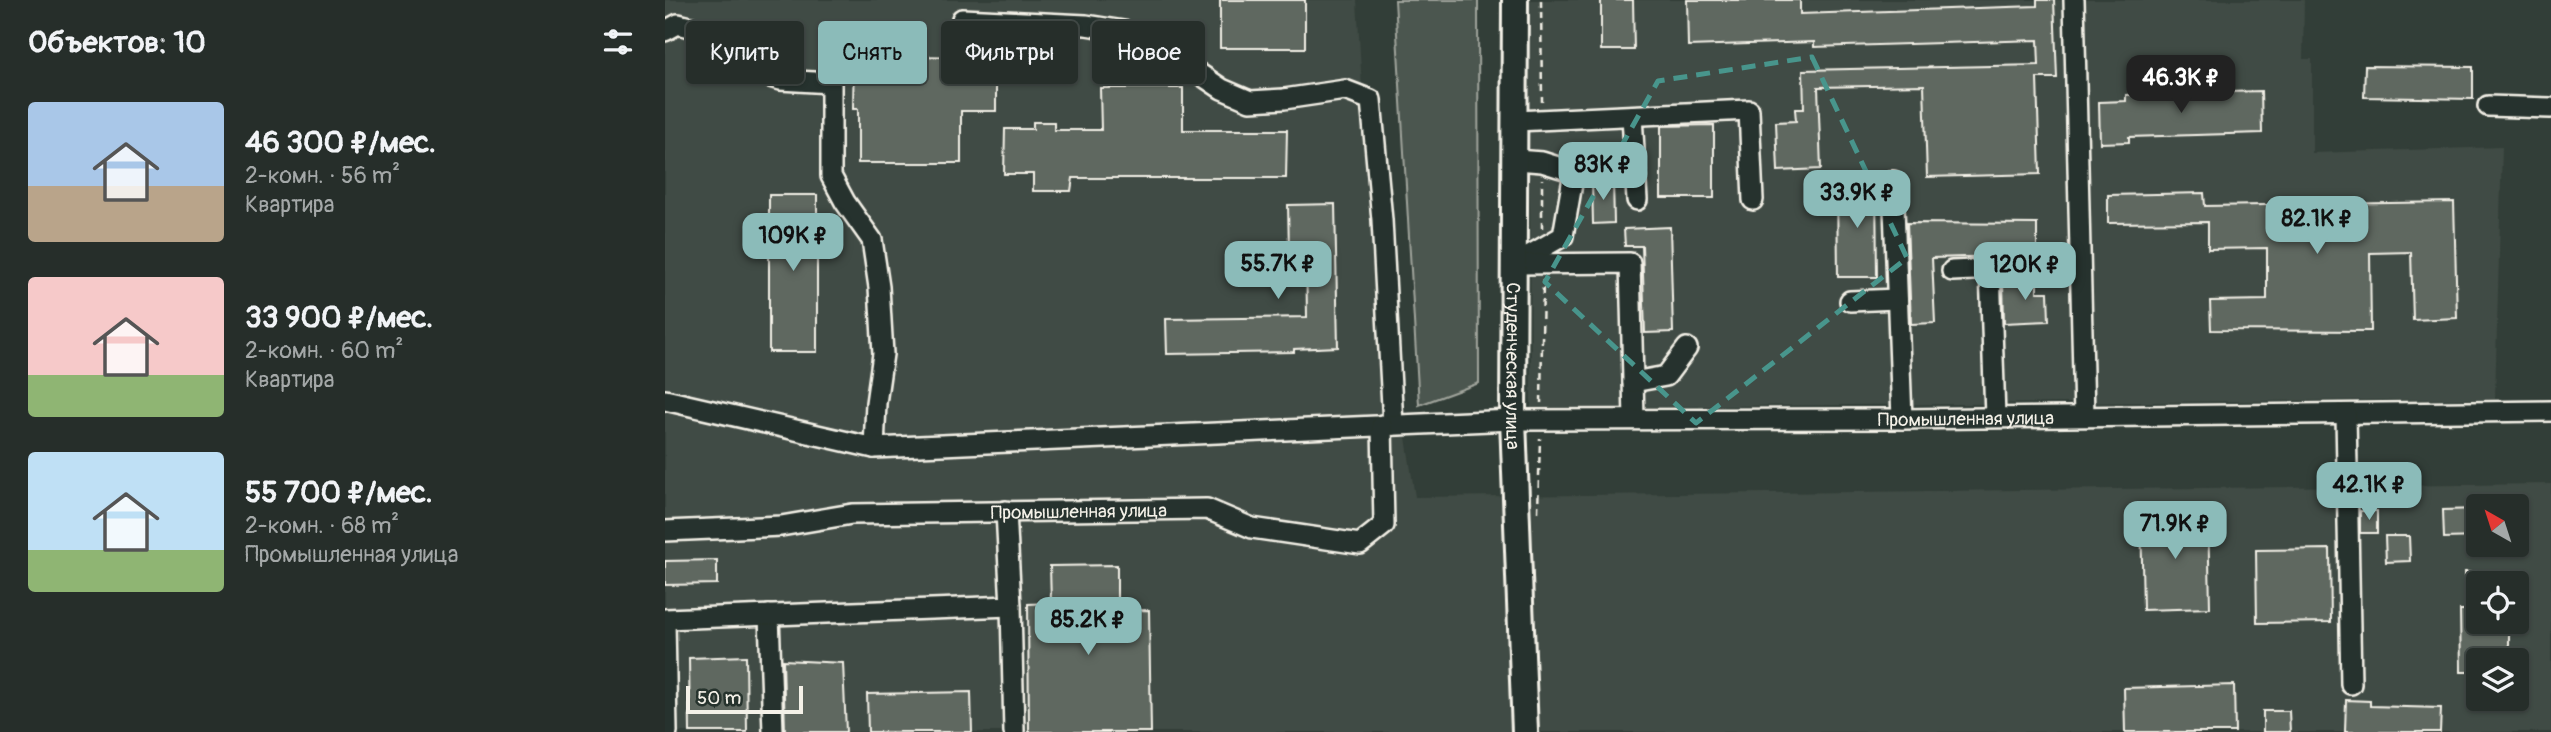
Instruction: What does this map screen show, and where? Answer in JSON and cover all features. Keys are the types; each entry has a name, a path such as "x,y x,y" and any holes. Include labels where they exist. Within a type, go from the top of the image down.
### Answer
{"main road":[{"name":"Студенческая улица","path":"1515,0 1513,420 1525,732"}],"street":[{"path":"2074,0 2084,416"},
{"path":"962,19 1086,25 1130,32 1163,50 1221,89 1250,101 1345,90 1371,100 1382,220 1387,425"},
{"path":"665,31 678,24 698,29 757,73 780,80 831,82 831,176 845,202 872,240 879,287 883,354 876,403 874,448"},
{"path":"2488,106 2551,108"},
{"path":"1516,121 1749,110 1753,200"},
{"path":"1632,116 1637,200"},
{"path":"1516,160 1542,162 1574,172 1563,236 1543,256"},
{"path":"1893,181 1902,419"},
{"path":"1515,264 1543,256 1630,263 1634,419"},
{"path":"1952,271 2037,267"},
{"path":"1990,268 1995,417"},
{"path":"1850,301 1897,299"},
{"path":"1633,382 1666,376 1687,348"},
{"name":"Промышленная улица","path":"665,400 874,448 1513,420 1902,419 2551,411"},
{"path":"2346,414 2351,684"},
{"name":"Промышленная улица","path":"665,531 781,526 852,514 1207,509 1252,528 1360,544 1384,525 1387,425"},
{"path":"1006,511 1014,732"},
{"path":"667,732 665,620 1011,606"},
{"path":"769,615 773,732"}],"path":[{"path":"1541,0 1542,120"},
{"path":"1538,512 1542,162"}],"highlighted area":[{"path":"1812,57 1907,258 1696,423 1545,282 1658,81"}],"shaded area":[{"path":"665,0 1357,0 1367,177 1415,497 2551,484 2551,732 665,732"},
{"path":"1395,0 1478,0 1479,383 1419,405"},
{"path":"1529,0 2304,0 2303,59 2312,59 2312,153 2502,147 2495,399 1531,408"}],"building":[{"path":"1220,0 1305,0 1305,48 1220,48"},
{"path":"1601,0 1633,0 1634,50 1601,50"},
{"path":"1687,0 1800,0 1800,14 2037,6 2037,0 2054,0 2057,78 2037,78 2040,174 1927,177 1924,85 1818,87 1821,169 1778,171 1776,122 1796,121 1795,109 1804,109 1803,70 2039,65 2038,40 1814,47 1814,42 1688,46"},
{"path":"927,56 941,57 941,84 996,84 996,111 961,111 961,163 858,163 858,109 853,109 853,84 927,84"},
{"path":"2365,66 2473,67 2473,99 2364,97"},
{"path":"1100,88 1183,88 1183,130 1287,130 1286,178 1073,178 1071,191 1033,191 1033,174 1004,174 1005,129 1033,129 1033,122 1054,122 1054,130 1101,130"},
{"path":"2261,91 2262,133 2129,137 2129,142 2100,143 2099,102 2126,101 2126,95"},
{"path":"1714,125 1714,198 1661,198 1661,126"},
{"path":"1613,179 1614,223 1593,224 1592,180"},
{"path":"1876,183 1877,277 1838,277 1837,184"},
{"path":"2204,193 2205,206 2454,202 2457,318 2413,320 2411,252 2370,253 2371,331 2211,330 2210,301 2267,300 2267,248 2208,249 2208,222 2108,223 2108,195"},
{"path":"769,195 817,195 817,352 769,352"},
{"path":"1335,204 1338,347 1294,349 1294,352 1167,354 1166,319 1307,317 1306,249 1289,250 1288,205"},
{"path":"1907,223 2037,224 2037,255 1932,258 1935,323 1911,324"},
{"path":"1670,227 1673,332 1645,333 1642,246 1625,246 1624,229"},
{"path":"2037,279 2037,292 2048,292 2049,321 2004,323 2003,281"},
{"path":"2466,509 2466,537 2444,538 2443,510"},
{"path":"2360,511 2377,511 2377,533 2360,533"},
{"path":"2208,512 2210,608 2143,610 2141,513"},
{"path":"2385,536 2409,536 2410,561 2386,562"},
{"path":"2330,549 2331,622 2257,623 2256,550"},
{"path":"717,560 717,584 665,585 665,561"},
{"path":"1117,565 1117,611 1149,610 1151,732 1029,732 1028,604 1051,603 1050,566"},
{"path":"2460,610 2466,610 2466,634 2509,634 2509,648 2466,648 2466,672 2461,672"},
{"path":"746,656 747,732 690,732 689,658"},
{"path":"783,660 843,663 846,732 785,732"},
{"path":"2234,685 2235,732 2125,732 2124,688"},
{"path":"971,692 972,732 868,732 867,694"},
{"path":"2346,700 2370,701 2370,706 2441,708 2440,732 2345,732"},
{"path":"2263,711 2289,711 2290,732 2263,732"}]}
